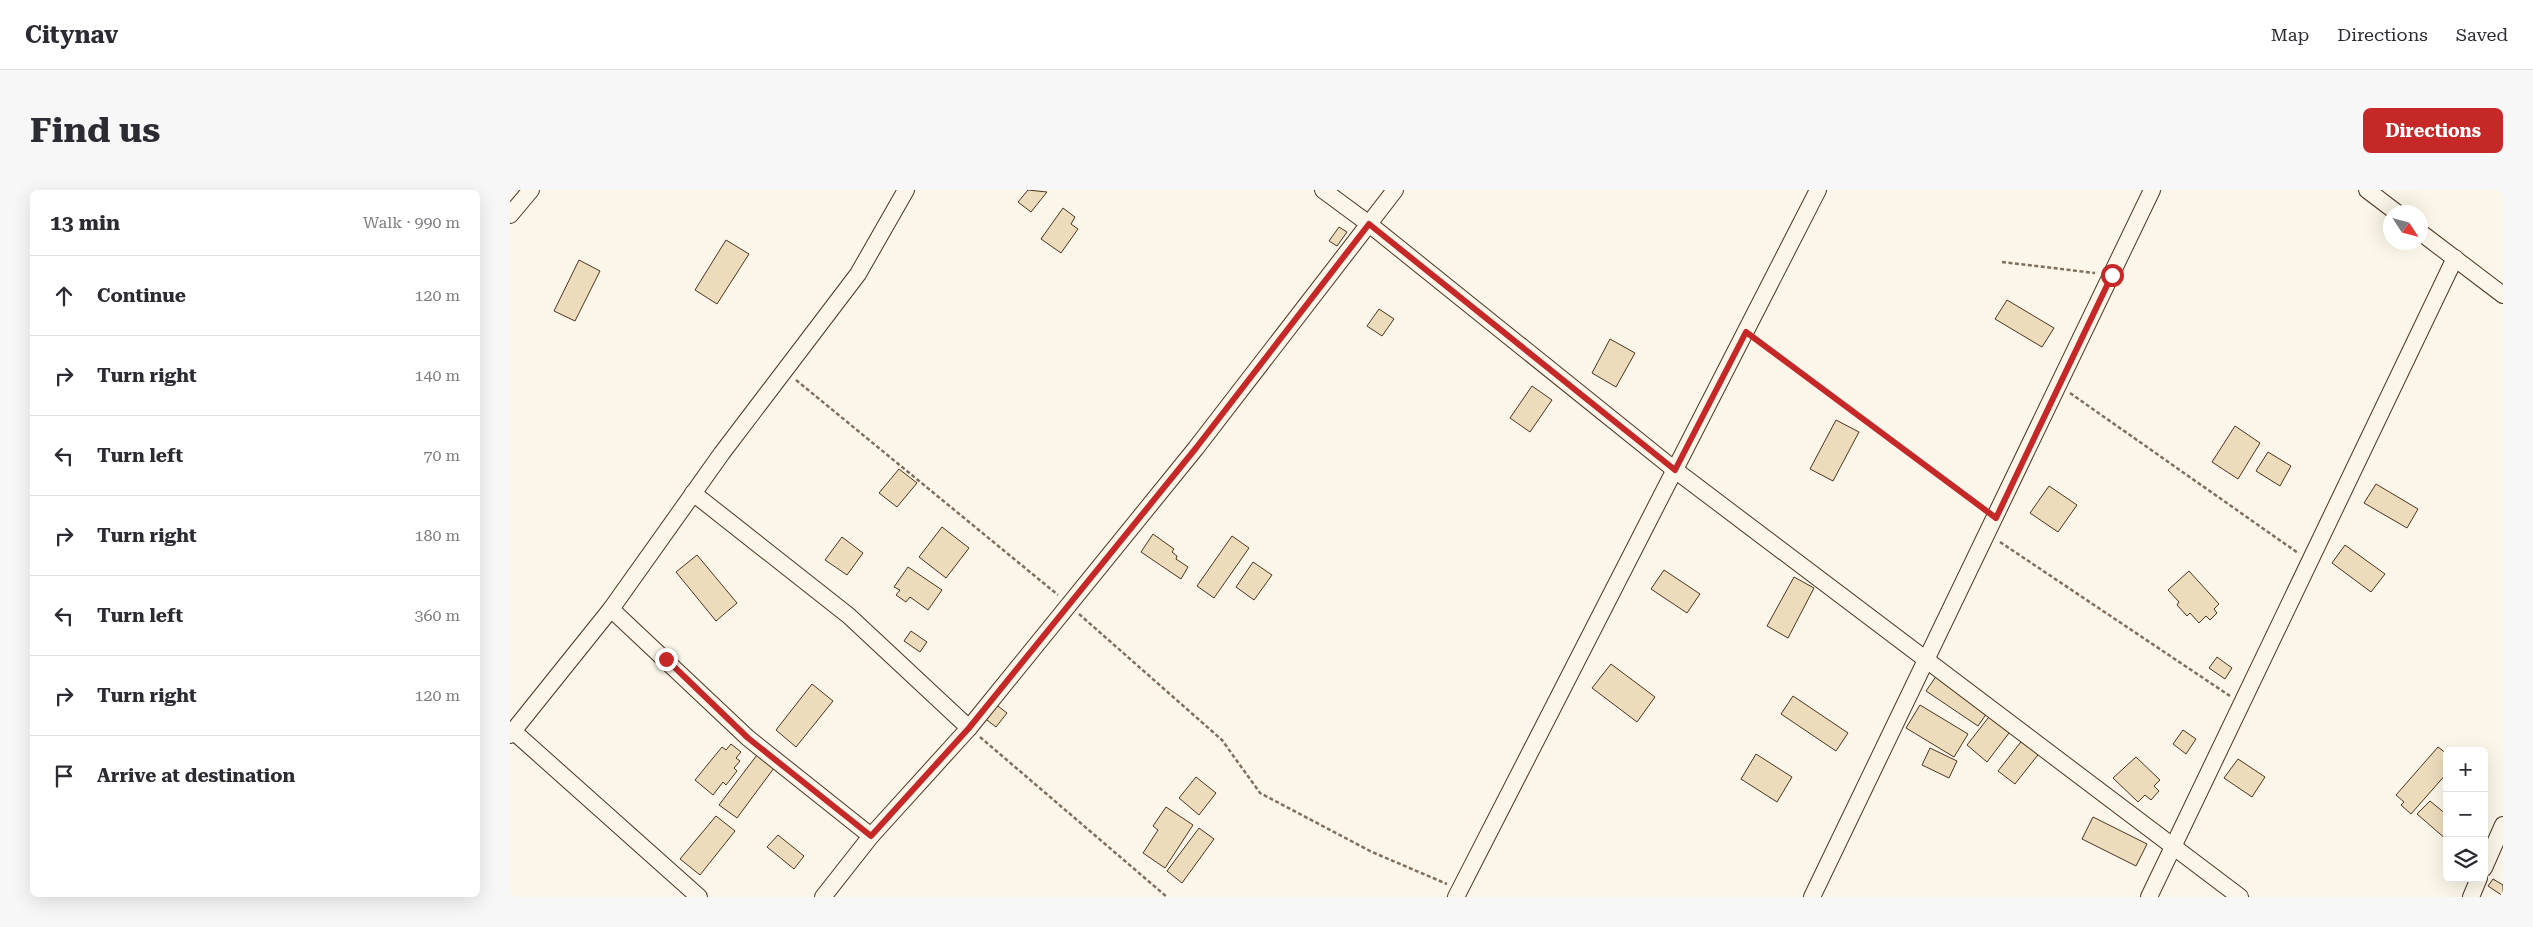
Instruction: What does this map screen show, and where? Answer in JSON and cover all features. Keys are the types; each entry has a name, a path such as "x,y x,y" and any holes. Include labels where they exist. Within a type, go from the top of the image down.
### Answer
{"street":[{"path":"510,215 531,190"},
{"path":"699,897 511,733 611,609 693,493 858,274 906,190"},
{"path":"1323,190 1369,224 1675,470 1927,662 2174,845 2240,897"},
{"path":"823,897 871,836 969,728 1196,448 1395,190"},
{"path":"1458,893 1818,190"},
{"path":"1812,897 1927,662 2152,190"},
{"path":"2367,190 2387,205"},
{"path":"2428,238 2503,295"},
{"path":"2149,897 2455,258"},
{"path":"693,493 849,616 969,728"},
{"path":"611,609 748,738 871,836"},
{"path":"2488,859 2503,825"},
{"path":"2471,897 2478,882"}],"path":[{"path":"2002,262 2112,275"},
{"path":"1746,332 1996,518"},
{"path":"784,371 1069,604 1222,740 1260,793 1372,852 1458,893"},
{"path":"2059,385 2310,562"},
{"path":"1988,534 2241,704"},
{"path":"969,728 1167,897"}],"building":[{"path":"1028,190 1047,192 1031,212 1018,202"},
{"path":"1063,208 1075,217 1071,224 1078,229 1061,253 1041,239"},
{"path":"1339,227 1347,232 1337,246 1329,241"},
{"path":"726,240 749,254 717,304 695,290"},
{"path":"579,260 600,271 575,321 554,311"},
{"path":"2007,300 2054,328 2042,347 1995,319"},
{"path":"1379,309 1394,319 1382,336 1367,326"},
{"path":"1610,339 1635,353 1616,387 1592,373"},
{"path":"1532,386 1552,400 1530,432 1510,418"},
{"path":"1836,420 1859,432 1833,481 1810,469"},
{"path":"2235,426 2260,443 2238,479 2212,462"},
{"path":"2268,452 2291,466 2280,486 2256,471"},
{"path":"899,469 917,483 897,507 879,493"},
{"path":"2376,484 2418,509 2407,528 2364,503"},
{"path":"2049,486 2077,505 2058,532 2030,513"},
{"path":"942,527 969,548 946,578 919,557"},
{"path":"1153,534 1174,549 1172,552 1177,556 1176,559 1188,567 1181,579 1141,552"},
{"path":"1232,536 1249,548 1214,598 1197,586"},
{"path":"842,537 863,553 847,575 825,560"},
{"path":"2345,545 2385,574 2371,592 2332,563"},
{"path":"697,555 737,603 716,621 676,572"},
{"path":"1253,562 1272,575 1254,600 1236,587"},
{"path":"908,567 942,590 928,610 910,597 906,602 896,595 900,590 894,587"},
{"path":"1664,570 1700,594 1687,613 1651,589"},
{"path":"2189,571 2219,604 2214,609 2217,613 2210,620 2206,616 2199,623 2190,613 2187,616 2177,605 2179,602 2168,590"},
{"path":"1794,577 1814,588 1788,638 1767,626"},
{"path":"911,631 927,642 920,652 904,641"},
{"path":"2217,657 2232,668 2225,679 2209,668"},
{"path":"1611,664 1655,697 1637,722 1592,688"},
{"path":"1937,675 1989,710 1978,726 1926,691"},
{"path":"812,684 833,701 796,747 776,730"},
{"path":"1793,696 1848,733 1836,751 1781,714"},
{"path":"994,703 1007,713 996,727 983,717"},
{"path":"1920,705 1968,734 1954,757 1906,728"},
{"path":"1992,713 2012,729 1987,762 1967,745"},
{"path":"2183,730 2196,739 2186,754 2173,744"},
{"path":"2024,738 2041,751 2015,784 1998,771"},
{"path":"731,744 741,752 736,758 740,761 734,768 737,771 726,785 723,782 713,795 695,780 722,747 726,750"},
{"path":"2438,747 2443,751 2443,778 2411,814 2401,805 2404,802 2396,795"},
{"path":"1930,748 1957,761 1949,778 1922,765"},
{"path":"1756,754 1792,777 1777,802 1741,779"},
{"path":"757,755 774,768 737,818 719,805"},
{"path":"2136,757 2160,780 2154,786 2159,791 2151,800 2145,795 2138,802 2113,778"},
{"path":"2238,759 2265,777 2252,797 2224,778"},
{"path":"1196,777 1216,793 1199,815 1179,798"},
{"path":"2430,801 2443,812 2443,837 2417,814"},
{"path":"1166,807 1193,825 1165,868 1143,853 1158,830 1153,826"},
{"path":"716,816 735,831 700,875 680,859"},
{"path":"2093,817 2147,844 2136,866 2082,839"},
{"path":"1199,828 1214,839 1182,883 1167,871"},
{"path":"778,835 804,856 794,869 767,847"},
{"path":"2493,879 2503,885 2503,896 2488,886"}],"route":[{"path":"666,659 748,738 871,836 969,728 1196,448 1369,224 1675,470 1746,332 1996,518 2112,275"}]}
